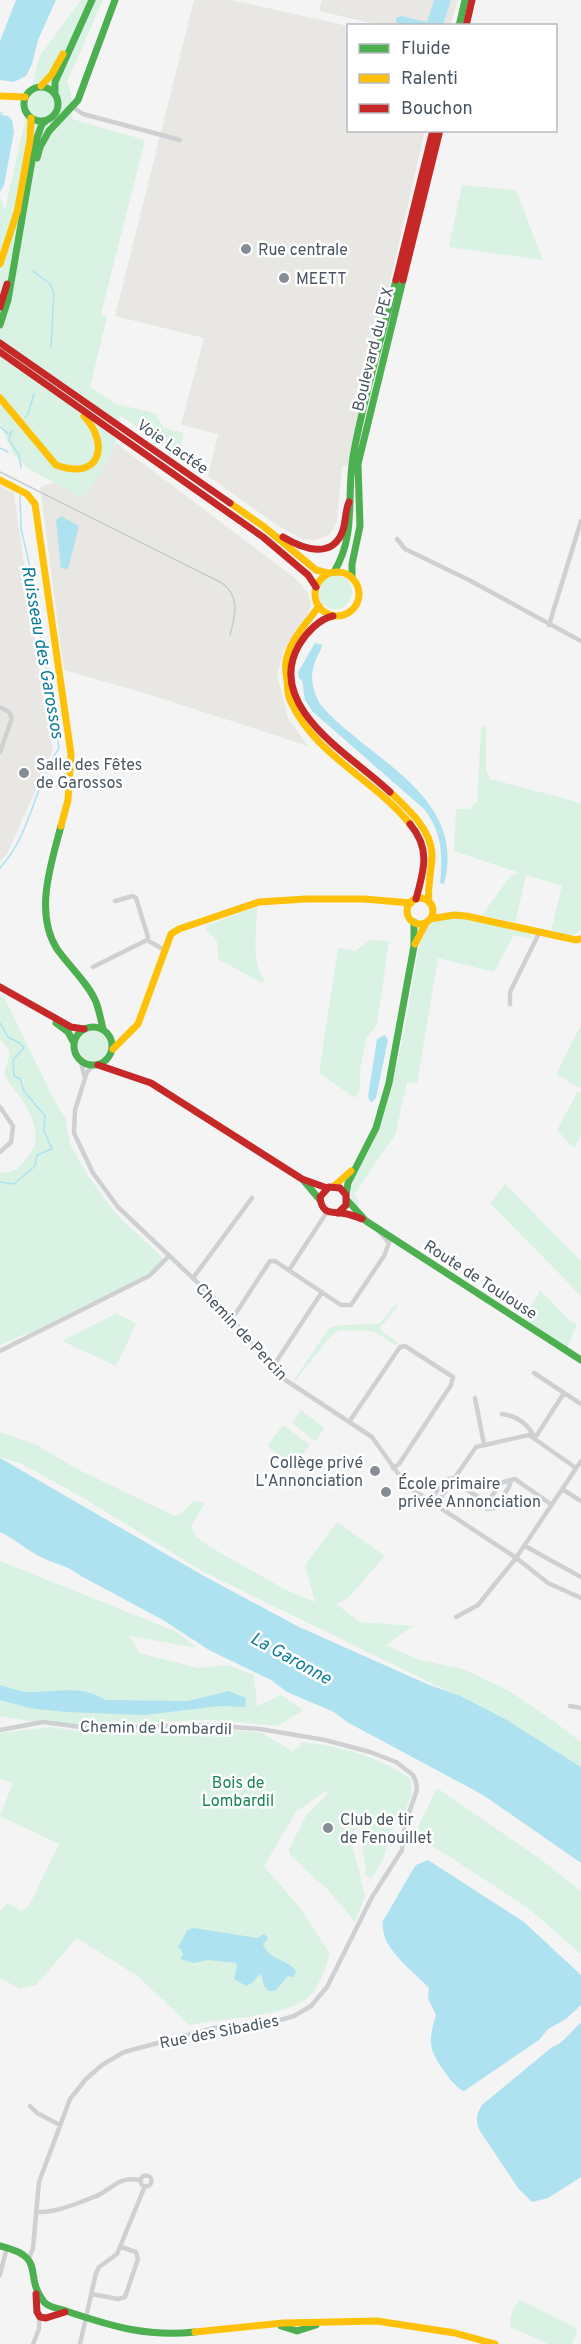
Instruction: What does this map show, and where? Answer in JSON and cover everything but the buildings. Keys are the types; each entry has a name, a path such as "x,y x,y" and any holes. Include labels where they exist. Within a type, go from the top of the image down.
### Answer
{"main road":[{"path":"0,325 8,300 35,143 42,124 52,117 58,108 55,82 92,0"},
{"path":"459,24 465,0"},
{"path":"466,24 472,0"},
{"path":"28,186 46,134 74,108 116,2"},
{"path":"40,86 55,68 82,21"},
{"path":"47,120 27,115 24,105 25,97 34,87 40,86 48,87 55,92"},
{"path":"0,96 25,97"},
{"path":"11,98 24,105"},
{"path":"0,307 9,271 32,118"},
{"name":"Boulevard du PEX","path":"331,572 342,558 349,535 349,482 354,449 433,132"},
{"name":"Boulevard du PEX","path":"352,577 351,565 360,522 357,489 358,464 440,132"},
{"path":"0,264 18,209"},
{"name":"Voie Lactée","path":"0,343 263,526 316,570 331,572"},
{"name":"Voie Lactée","path":"0,352 279,549 308,575 316,587"},
{"path":"0,398 56,465 80,470 91,463 97,455 100,443 98,432 70,405 70,401"},
{"path":"0,480 27,494 33,500 36,510 71,754 68,800 48,876 47,922 56,948 95,1000 106,1032 112,1042 111,1053 115,1068 124,1075"},
{"path":"236,507 299,547 319,550 334,543 342,534 349,502"},
{"path":"333,616 319,606 315,593 319,581 331,572 340,571 352,577 359,589 358,603 349,613 321,620 297,648 291,682 296,700 308,719 321,733 407,807 422,825 431,849 432,861 428,893 431,905 428,921 414,946"},
{"path":"319,606 293,642 288,654 285,685 289,704 316,739 401,810 417,828 426,860 421,890 411,904 408,916 414,922 414,946 386,1099 376,1128 348,1182 345,1208 338,1213 327,1212 321,1206 320,1200 323,1192 355,1167"},
{"path":"95,1066 111,1053 139,1019 171,934 179,929 259,902 306,899 364,899 411,904 424,899 431,905 454,915"},
{"path":"414,922 454,915 466,916 539,933 576,940 581,938"},
{"path":"0,987 71,1027 122,1036 131,1031"},
{"path":"90,992 95,1013 86,1028 77,1035 74,1043 74,1050 81,1062 151,1083 164,1090 302,1179 320,1200"},
{"path":"42,1012 68,1032 74,1043"},
{"path":"302,1179 342,1189 347,1197"},
{"name":"Route de Toulouse","path":"347,1197 353,1208 366,1221"},
{"name":"Route de Toulouse","path":"338,1213 350,1214 376,1227 581,1360"},
{"path":"4,2249 26,2256"},
{"path":"26,2256 40,2295 49,2305 50,2317"},
{"path":"26,2256 38,2313 44,2319 65,2312"},
{"path":"38,2313 41,2305 49,2305 110,2326 166,2335 273,2324 393,2322 465,2335 494,2344"}],"street":[{"path":"74,108 83,114 180,140"},
{"path":"549,625 581,521"},
{"path":"397,539 405,549 469,580 581,641"},
{"path":"0,707 9,712 12,718 0,752"},
{"path":"115,901 133,896 136,898 147,940"},
{"path":"510,1004 510,992 539,933"},
{"path":"147,940 164,950"},
{"path":"93,967 147,940"},
{"name":"Chemin de Percin","path":"81,1062 84,1069 84,1080 72,1127 82,1153 107,1195 217,1301 272,1368 284,1379 377,1442 406,1486 516,1558 548,1583 581,1598"},
{"name":"Chemin de Percin","path":"84,1080 95,1066"},
{"path":"0,1107 13,1126 13,1135 11,1142 0,1152"},
{"name":"Chemin de Percin","path":"193,1278 252,1198"},
{"path":"289,1270 327,1212"},
{"path":"230,1318 236,1313 270,1261 275,1261 341,1305 351,1305 388,1247 388,1240 379,1234 376,1227"},
{"path":"0,1351 149,1276 169,1256"},
{"path":"272,1368 322,1292"},
{"path":"349,1422 397,1350 405,1346 453,1377 451,1385 399,1464 393,1468"},
{"path":"534,1373 581,1404"},
{"path":"535,1438 564,1393"},
{"path":"475,1398 484,1444"},
{"path":"502,1414 513,1415 530,1428 538,1443 576,1468"},
{"path":"435,1506 473,1450 484,1444 529,1435 535,1438"},
{"path":"456,1617 478,1605 516,1558 581,1461"},
{"path":"429,1502 445,1480 454,1478"},
{"path":"454,1478 455,1482 487,1503"},
{"path":"511,1480 509,1488 495,1508 487,1509 487,1503 501,1483 511,1480 515,1479 552,1505"},
{"path":"562,1489 581,1501"},
{"path":"525,1546 581,1577"},
{"path":"570,1706 581,1708"},
{"name":"Chemin de Lombardil","path":"0,1730 43,1722 88,1728 207,1725 256,1729 346,1745 382,1756 413,1775 417,1790 405,1824 404,1844"},
{"name":"Rue des Sibadies","path":"26,2256 33,2243 39,2182 70,2099 81,2084 102,2065 124,2052 214,2028 279,2020 294,2016 311,2006 322,1994 339,1966 372,1897 404,1844"},
{"path":"30,2106 37,2113 60,2125"},
{"path":"36,2211 52,2213 96,2197 121,2180 131,2178 140,2180 146,2176 150,2178 150,2185 145,2186 121,2247 113,2259 99,2267 80,2344"},
{"path":"140,2180 145,2186"},
{"path":"92,2294 118,2299 125,2297 138,2259 136,2253 121,2247"},
{"path":"0,2275 4,2249"},
{"path":"38,2313 39,2329"},
{"path":"33,2344 39,2329 50,2317"}],"shaded area":[{"path":"194,0 231,0 347,26 347,132 425,132 347,466 342,466 337,522 329,535 315,540 301,539 274,523 208,476 218,434 181,425 204,338 115,316"},
{"path":"322,0 458,0 450,24 376,24 319,11"},
{"path":"116,443 295,578 308,593 311,605 306,618 284,650 277,675 288,718 308,746 151,695 64,670 40,487 106,466"},
{"path":"0,486 14,493 53,751 7,854 0,861"}],"green space":[{"path":"81,0 103,0 67,82 71,93 72,119 145,140 101,314 107,317 90,387 116,404 155,413 164,428 184,433 178,455 121,416 109,459 82,498 27,468 13,453 0,424 0,197 5,210 39,57"},
{"path":"462,185 516,190 543,260 449,247"},
{"path":"335,575 347,580 352,592 347,604 335,609 323,604 318,592 323,580"},
{"path":"484,726 486,728 486,770 490,779 581,803 581,930 572,936 551,931 562,886 526,875 515,923 482,915 511,875 520,873 454,851 456,809 469,809 477,802 481,728"},
{"path":"257,907 256,956 257,965 265,981 262,983 218,959 217,942 206,930 208,925"},
{"path":"466,919 529,932 533,939 514,935 494,972 438,958 417,1083 407,1082 395,1135 354,1194 359,1202 357,1209 352,1201 352,1184 373,1143 382,1119 396,1069 420,942 428,927 437,920"},
{"path":"370,940 389,941 377,1024 366,1039 360,1070 360,1090 355,1098 319,1073 338,948 355,951"},
{"path":"0,995 4,997 54,1100 65,1117 70,1144 88,1176 116,1214 162,1257 161,1262 145,1276 26,1335 0,1345 0,1173 15,1170 21,1165 34,1148 36,1137 25,1104 4,1075 10,1052 0,1039"},
{"path":"581,1025 581,1086 580,1088 556,1074"},
{"path":"93,1031 104,1035 108,1046 104,1057 93,1061 82,1057 78,1046 82,1035"},
{"path":"578,1091 581,1093 581,1136 574,1148 557,1130"},
{"path":"505,1184 581,1261 581,1296 490,1203"},
{"path":"540,1290 570,1321 577,1324 567,1348 524,1320"},
{"path":"395,1304 398,1306 379,1329 397,1342 396,1345 373,1331 339,1330 329,1338 294,1380 329,1328 341,1325 379,1324"},
{"path":"117,1313 136,1324 116,1366 62,1341"},
{"path":"301,1410 325,1428 315,1441 292,1423"},
{"path":"283,1425 310,1445 294,1466 267,1446"},
{"path":"0,1432 37,1445 75,1468 175,1516 182,1513 192,1502 201,1501 205,1504 191,1525 196,1537 286,1590 315,1602 305,1565 337,1522 385,1556 348,1598 336,1604 360,1622 413,1626 386,1645 420,1660 466,1670 509,1691 581,1742 581,1767 507,1720 204,1572 80,1496 22,1464 0,1457"},
{"path":"0,1561 177,1632 197,1648 130,1636 139,1653 198,1668 228,1665 254,1675 257,1706 281,1695 303,1710 278,1726 208,1720 82,1725 29,1721 0,1716"},
{"name":"Bois de Lombardil","path":"51,1727 87,1733 220,1729 262,1733 292,1751 302,1742 331,1746 359,1754 386,1764 411,1779 412,1795 401,1820 396,1820 382,1862 371,1879 364,1874 366,1869 360,1832 366,1819 350,1836 365,1896 355,1922 330,1892 291,1856 289,1849 307,1814 328,1794 325,1791 296,1812 264,1866 301,1909 330,1954 321,1978 311,1995 296,2005 267,2014 189,2025 139,1977 77,1938 36,1985 19,1989 0,1977 0,1911 8,1903 21,1911 29,1906 59,1844 0,1816 13,1783 0,1779 0,1733"},
{"path":"437,1788 543,1861 581,1891 581,1954 528,1908 419,1837 418,1827"},
{"path":"520,2300 576,2328 577,2332 572,2344 548,2344 511,2327 512,2312"}],"water":[{"path":"16,0 56,0 38,40 32,64 26,76 14,82 0,80 0,41"},
{"path":"434,0 451,0 443,24 402,24 396,22 396,18 401,16 427,22"},
{"path":"0,115 8,116 12,120 14,132 4,185 0,192"},
{"path":"61,516 79,526 68,569 61,568 56,520"},
{"path":"315,643 322,645 312,673 314,689 320,704 340,724 408,781 427,802 441,826 447,853 444,884 440,883 441,853 438,835 424,809 313,712 305,700 302,680 299,679 298,672"},
{"path":"385,1035 388,1040 376,1098 372,1102 368,1096 377,1039"},
{"name":"La Garonne","path":"0,1458 204,1576 299,1627 427,1684 460,1696 507,1720 581,1767 581,1863 483,1795 347,1722 334,1712 287,1692 271,1680 209,1650 163,1620 70,1569 37,1555 0,1532"},
{"path":"0,1685 28,1692 68,1690 87,1692 105,1700 188,1701 229,1691 246,1698 245,1707 219,1706 145,1715 66,1712 29,1708 0,1700"},
{"path":"428,1860 524,1922 581,1975 581,2005 566,2019 548,2029 539,2040 464,2091 455,2085 445,2073 432,2049 431,2036 436,2015 428,1998 429,1988 398,1958 383,1931 383,1921 412,1871 416,1865"},
{"path":"194,1928 257,1938 264,1934 268,1938 263,1945 266,1950 292,1967 296,1971 294,1977 288,1976 275,1991 269,1991 264,1986 261,1973 246,1986 234,1979 236,1963 208,1960 194,1963 180,1959 183,1955 181,1949 178,1948 187,1930"},
{"path":"581,2023 581,2177 548,2198 532,2202 518,2188 480,2131 477,2115 482,2105 552,2047 560,2043"}],"waterway":[{"name":"Ruisseau des Garossos","path":"0,116 2,112"},
{"name":"Ruisseau des Garossos","path":"33,271 50,284 54,293 51,347"},
{"name":"Ruisseau des Garossos","path":"25,417 34,394"},
{"path":"0,427 9,434"},
{"name":"Ruisseau des Garossos","path":"12,430 9,440 19,455 21,468"},
{"path":"0,448 8,452"},
{"name":"Ruisseau des Garossos","path":"0,868 19,840 44,777 59,748 29,563 21,528 20,495"},
{"name":"Ruisseau des Garossos","path":"0,1023 8,1037 20,1043 24,1048 13,1060 14,1076 20,1079 24,1091 45,1116 44,1131 52,1149 37,1155 35,1166 14,1184 0,1182"}],"tram line":[{"path":"0,472 222,583 232,594 235,607 230,635"}],"traffic: fast":[{"path":"55,92 55,82 92,0"},
{"path":"37,158 49,131 78,100 115,0"},
{"path":"459,24 465,0"},
{"path":"41,87 53,92 58,104 53,116 41,121 29,116 24,104 29,92 41,87"},
{"path":"0,325 8,300 35,143 42,124 47,120"},
{"path":"334,572 341,557 349,527 352,467 358,429 396,280"},
{"path":"352,577 352,564 360,526 358,464 403,280"},
{"path":"61,826 47,888 47,920 50,935 57,949 93,995 103,1029"},
{"path":"346,1195 348,1183 376,1128 389,1083 414,946 414,922"},
{"path":"56,1023 68,1032 74,1043"},
{"path":"93,1027 107,1032 112,1046 107,1060 93,1065 79,1060 74,1046 79,1032 93,1027"},
{"path":"304,1181 320,1200"},
{"path":"347,1200 366,1221 581,1360"},
{"path":"0,2246 15,2251 30,2262 38,2292 49,2306 101,2322 146,2332 195,2332"},
{"path":"281,2326 297,2331 316,2325"}],"traffic: slow":[{"path":"41,86 52,74 63,54"},
{"path":"0,96 25,97"},
{"path":"17,213 30,140 31,118"},
{"path":"0,264 18,209"},
{"path":"0,398 56,465 71,469 82,468 91,464 96,458 97,439 84,416"},
{"path":"0,480 27,494 35,504 71,754 68,800 61,826"},
{"path":"230,503 263,526 316,570 328,573"},
{"path":"337,572 346,573 353,578 358,585 359,594 358,603 353,610 346,615 337,616 328,615 321,610 316,603 315,594 316,585 321,578 328,573 337,572"},
{"path":"319,606 296,636 289,650 286,668 290,700 302,721 315,737 396,808 410,824"},
{"path":"390,792 417,820 431,845 429,902"},
{"path":"420,898 429,902 433,911 429,920 420,924 411,920 407,911 411,902 420,898"},
{"path":"113,1049 138,1024 171,934 179,929 259,902 364,899 411,903"},
{"path":"430,919 454,915 466,916 580,939"},
{"path":"415,944 426,923"},
{"path":"334,1186 351,1171"},
{"path":"195,2332 283,2323 377,2321 455,2333 495,2344"}],"traffic: jam":[{"path":"466,24 472,0"},
{"path":"396,280 433,132"},
{"path":"403,280 440,132"},
{"path":"0,307 7,284"},
{"path":"0,343 230,503"},
{"path":"0,352 263,537 308,575 316,587"},
{"path":"283,537 308,548 325,549 338,539 343,530 349,502"},
{"path":"333,616 313,627 299,645 291,668 293,689 302,710 318,729 390,792"},
{"path":"410,824 421,842 424,860 416,899"},
{"path":"0,987 71,1027 84,1029"},
{"path":"98,1065 151,1083 302,1179 327,1188"},
{"path":"338,1213 346,1205 346,1195 340,1188 329,1187 320,1197 325,1210 362,1219"},
{"path":"36,2294 37,2312 40,2317 46,2318 65,2312"}],"place":[{"name":"Rue centrale","path":"246,249"},
{"name":"MEETT","path":"284,278"},
{"name":"Salle des Fêtes de Garossos","path":"24,773"},
{"name":"Collège privé L'Annonciation","path":"375,1471"},
{"name":"École primaire privée Annonciation","path":"386,1492"},
{"name":"Club de tir de Fenouillet","path":"328,1828"}]}
